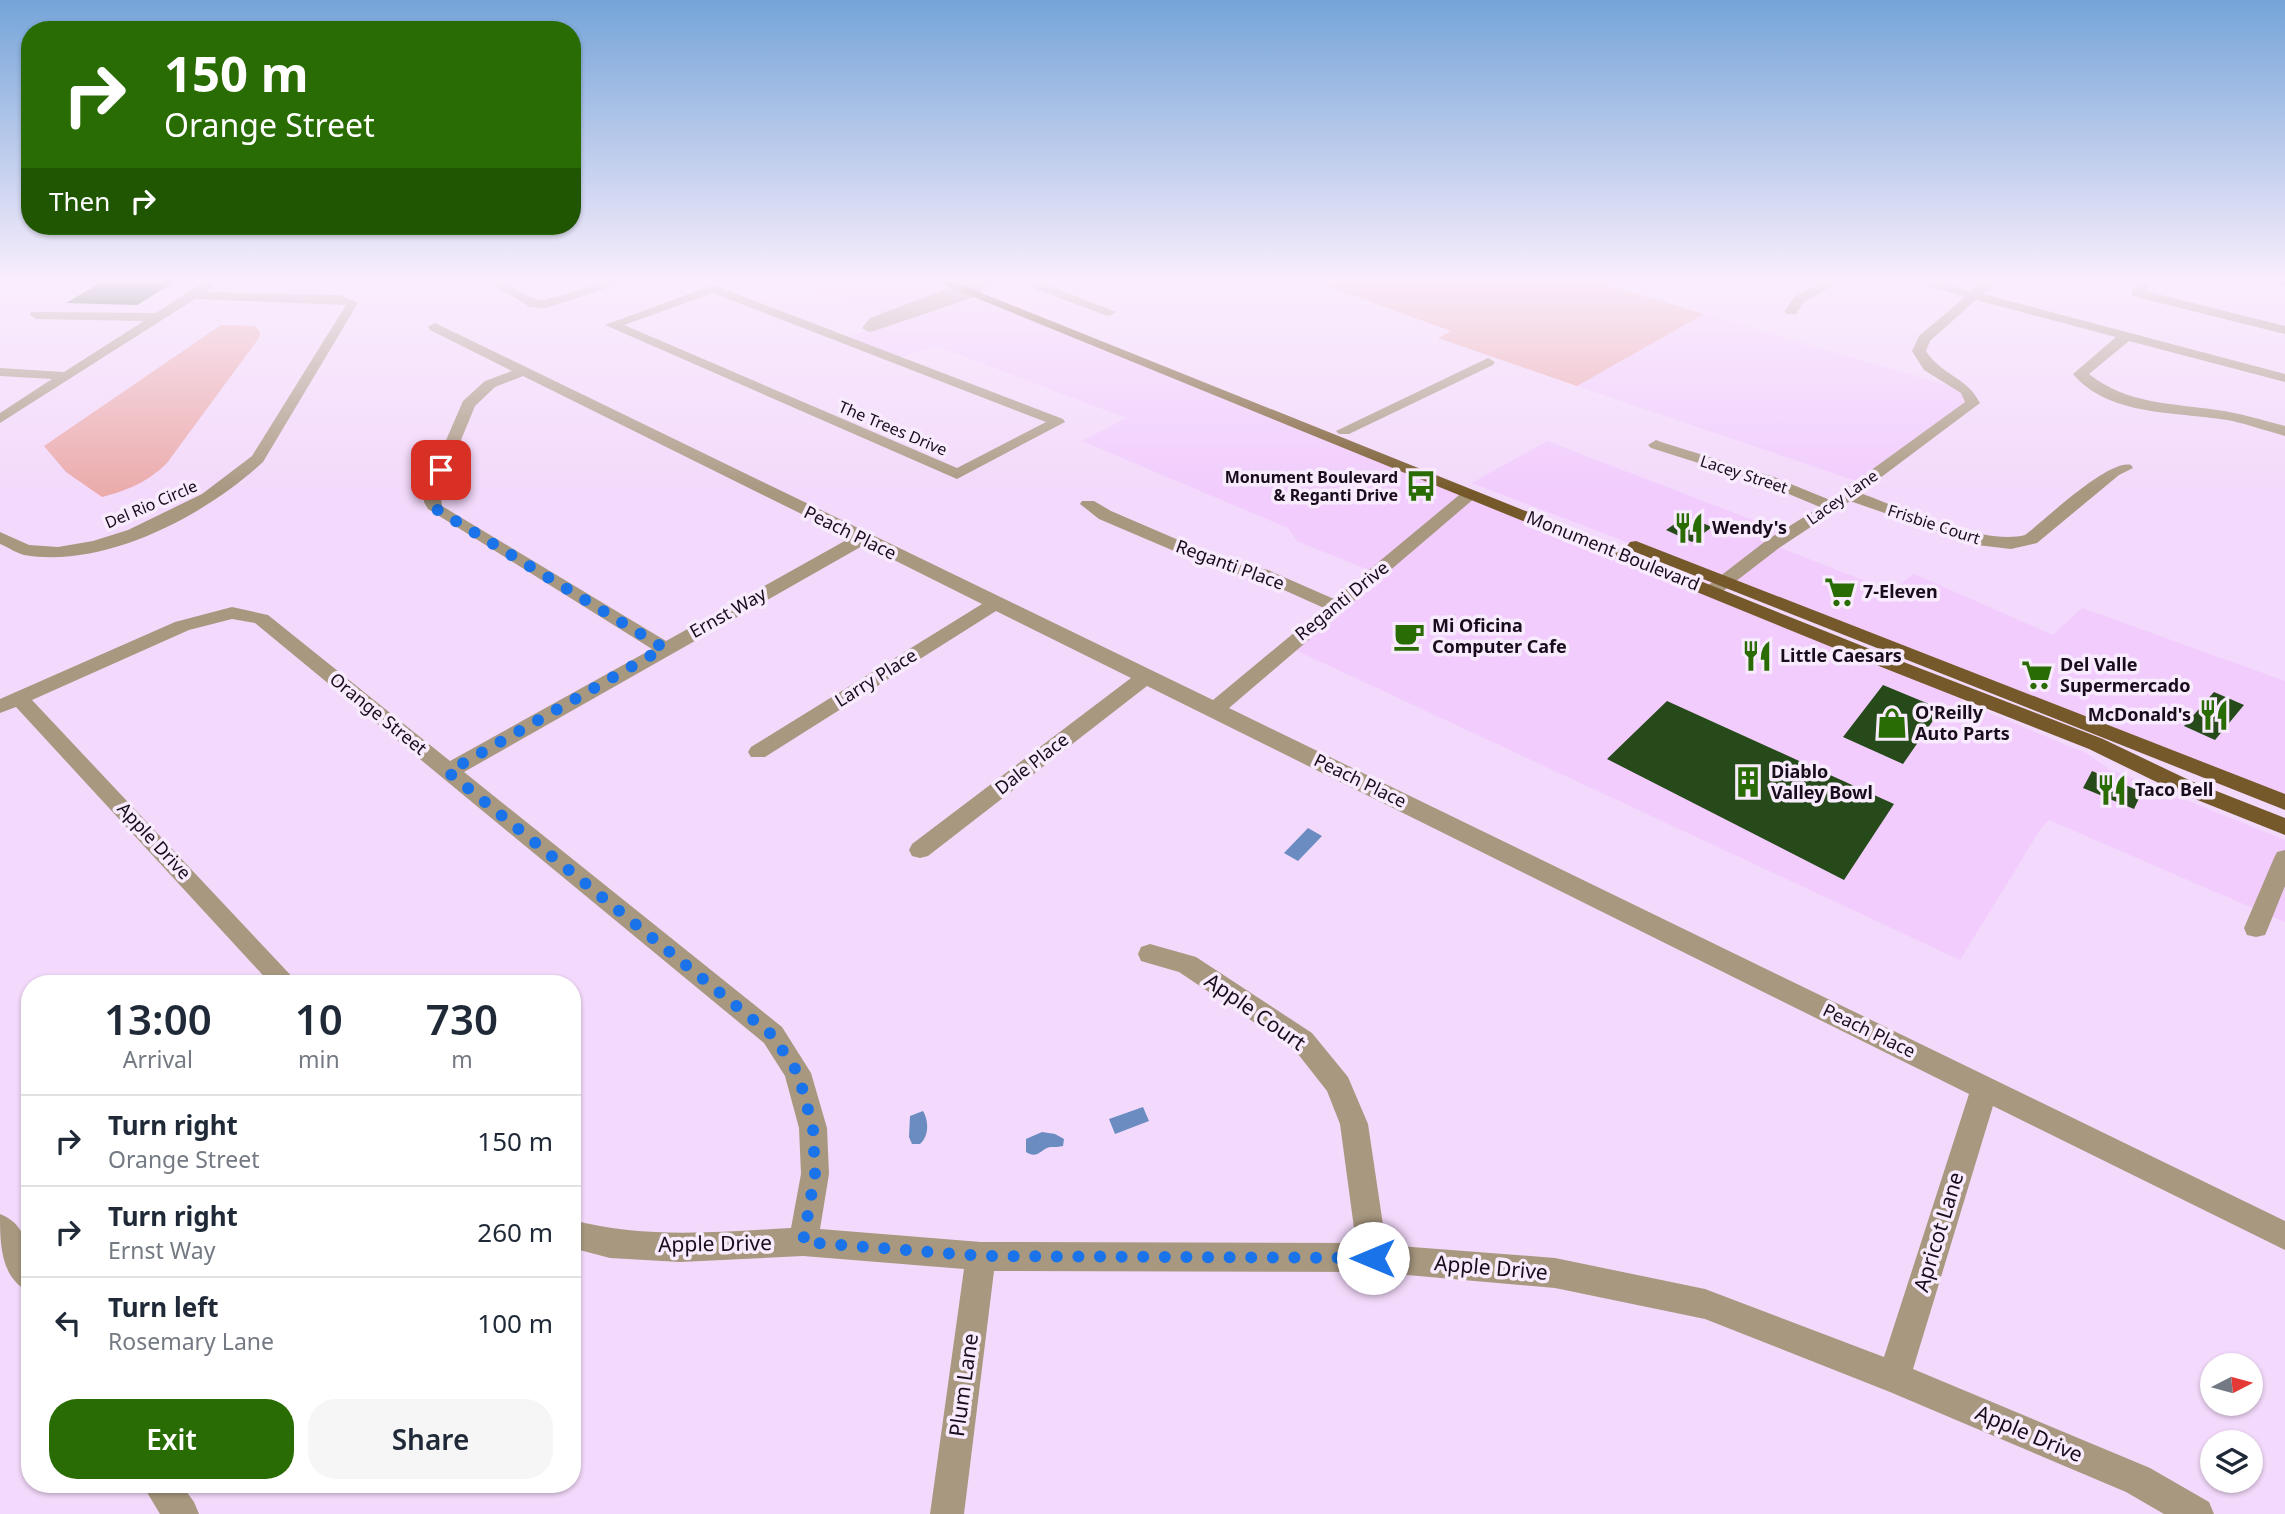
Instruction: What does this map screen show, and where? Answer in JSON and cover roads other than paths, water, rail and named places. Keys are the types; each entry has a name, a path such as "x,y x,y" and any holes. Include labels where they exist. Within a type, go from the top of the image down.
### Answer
{"main road":[{"name":"Monument Boulevard","path":"1124,351 1470,494 1719,585 2285,802"},
{"name":"Monument Boulevard","path":"1136,351 1431,464 2096,744 2183,786 2285,827"}],"street":[{"path":"0,419 104,351"},
{"name":"Del Rio Circle","path":"0,537 15,548 33,553 80,548 141,530 212,497 246,472 258,459 325,351"},
{"name":"Peach Place","path":"482,351 2285,1236"},
{"name":"The Trees Drive","path":"671,351 957,474 1058,422 876,351"},
{"name":"Lacey Lane","path":"1719,585 1973,403 1967,391 1929,367 1919,351"},
{"path":"2108,351 2080,374 2090,384 2130,402 2233,417 2285,431"},
{"path":"2181,351 2285,378"},
{"path":"1345,431 1488,362"},
{"path":"0,372 64,376"},
{"path":"524,372 490,384 468,404 432,491 432,502 436,509 664,648"},
{"name":"Lacey Street","path":"1656,445 1768,480 1832,506"},
{"name":"Frisbie Court","path":"1846,494 1983,541 2011,544 2031,539 2113,472 2125,468"},
{"name":"Reganti Drive","path":"1214,710 1470,494"},
{"name":"Reganti Place","path":"1088,504 1105,515 1227,567 1262,574 1335,606"},
{"name":"Ernst Way","path":"448,772 664,648 862,539"},
{"name":"Larry Place","path":"758,752 995,604"},
{"name":"Orange Street","path":"10,703 182,626 212,616 248,614 261,619 772,1035 798,1073 813,1128 815,1174 803,1242"},
{"name":"Dale Place","path":"920,850 1144,678"},
{"name":"Apple Drive","path":"10,703 278,975"},
{"path":"2256,928 2285,859"},
{"name":"Apple Court","path":"1150,954 1186,964 1303,1041 1338,1085 1354,1124 1373,1258"},
{"name":"Apricot Lane","path":"1894,1377 1985,1088"},
{"path":"0,1228 21,1262"},
{"name":"Apple Drive","path":"581,1236 610,1244 680,1248 803,1242 982,1256 1373,1258 1555,1273 1705,1304 1894,1377 2138,1479 2197,1514"},
{"name":"Plum Lane","path":"947,1514 982,1256"},
{"path":"166,1493 182,1514"}],"water":[{"path":"1308,828 1322,836 1298,861 1284,853"},
{"path":"1143,1107 1149,1121 1115,1134 1109,1119"},
{"path":"923,1111 927,1124 925,1137 920,1144 912,1144 909,1137 910,1116"},
{"path":"1042,1132 1064,1139 1063,1146 1048,1148 1034,1155 1026,1152 1026,1139"}],"place":[{"name":"Monument Boulevard & Reganti Drive","path":"1421,486"},
{"name":"Wendy's","path":"1689,528"},
{"name":"7-Eleven","path":"1840,592"},
{"name":"Mi Oficina Computer Cafe","path":"1409,636"},
{"name":"Little Caesars","path":"1757,656"},
{"name":"Del Valle Supermercado","path":"2037,675"},
{"name":"McDonald's","path":"2214,715"},
{"name":"O'Reilly Auto Parts","path":"1892,723"},
{"name":"Diablo Valley Bowl","path":"1748,782"},
{"name":"Taco Bell","path":"2112,790"}]}
